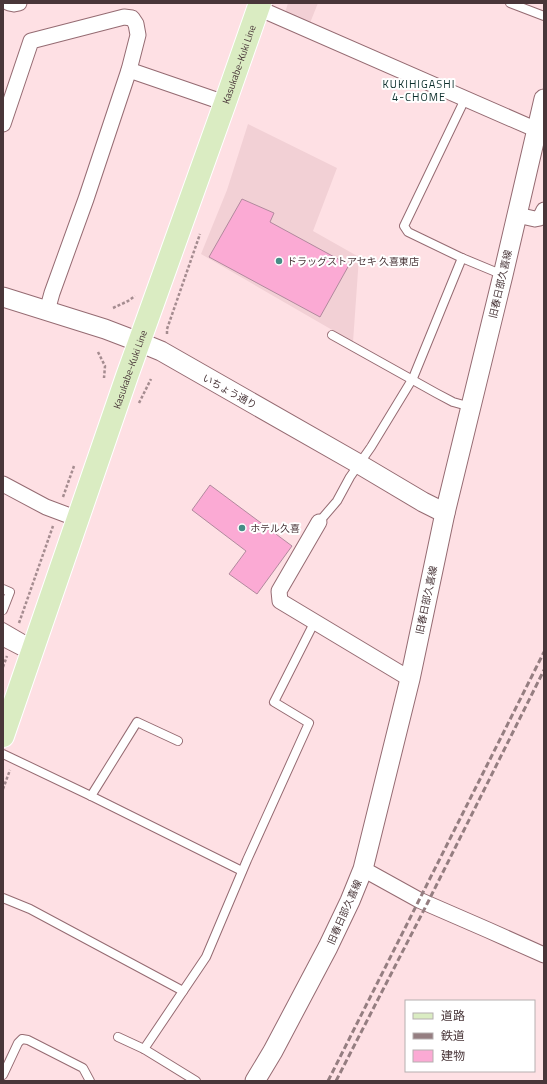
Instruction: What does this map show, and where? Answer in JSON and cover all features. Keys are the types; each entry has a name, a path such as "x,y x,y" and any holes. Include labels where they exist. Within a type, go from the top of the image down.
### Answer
{"main road":[{"name":"Kasukabe-Kuki Line","path":"3,736 139,342 259,5"}],"street":[{"path":"9,3 19,3"},
{"path":"259,5 465,99 537,130"},
{"path":"3,124 31,41 124,17 132,18 136,24 138,35 129,70 86,199 52,292 47,311"},
{"path":"129,70 225,103"},
{"name":"旧春日部久喜線","path":"255,1081 328,947 350,901 363,869 410,679 445,513 544,99"},
{"path":"517,215 535,218 543,217"},
{"name":"いちょう通り","path":"3,297 105,329 161,351 423,502 445,513"},
{"path":"3,484 46,508 78,519"},
{"path":"319,522 279,591 280,601 314,623 410,679"},
{"path":"10,638 33,649"},
{"path":"363,869 419,900 544,955"}],"lane":[{"path":"510,3 544,16"},
{"path":"465,99 404,226 408,232 462,258 503,275"},
{"path":"319,522 337,501 350,477 371,447 412,380 462,258"},
{"path":"332,335 453,402 471,407"},
{"path":"3,589 10,592 3,610"},
{"path":"144,1049 206,957 242,871 309,723 274,702 314,623"},
{"path":"3,627 10,638"},
{"path":"91,796 137,722 178,741"},
{"path":"3,754 242,871"},
{"path":"3,898 30,909 183,991"},
{"path":"118,1037 144,1049 196,1081"},
{"path":"3,1075 18,1043 22,1039 28,1040 83,1068 90,1081"}],"path":[{"path":"98,352 105,366 104,380"},
{"path":"63,497 76,460"},
{"path":"3,667 10,638 55,521"},
{"path":"3,789 10,768"}],"shaded area":[{"path":"288,3 318,3 310,23 285,13"},
{"path":"248,124 337,168 313,231 359,257 353,342 201,254 227,190"}],"building":[{"name":"ドラッグストアセキ 久喜東店","path":"242,199 274,213 270,222 349,265 320,317 209,257"},
{"name":"ホテル久喜","path":"210,485 292,546 257,594 229,574 246,551 192,510"}],"railway":[{"path":"328,1081 544,652"},
{"path":"336,1081 427,904 544,670"}],"place":[{"name":"ドラッグストアセキ 久喜東店","path":"279,261"},
{"name":"ホテル久喜","path":"242,528"}],"district":[{"name":"KUKIHIGASHI 4-CHOME","path":"419,90"}]}
